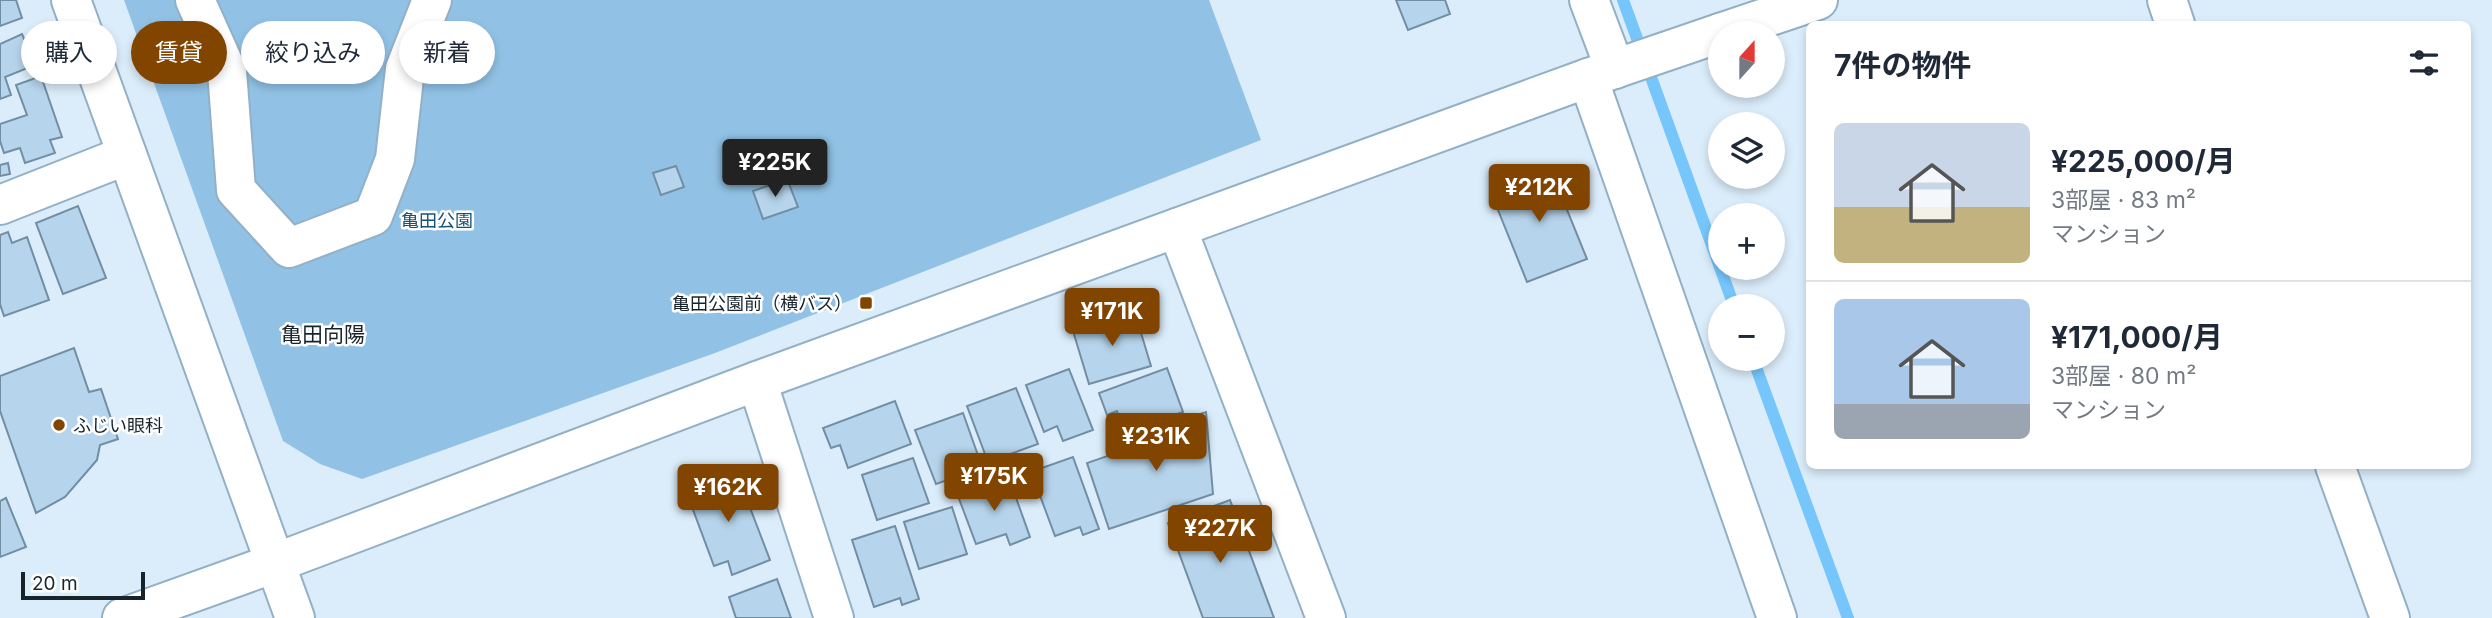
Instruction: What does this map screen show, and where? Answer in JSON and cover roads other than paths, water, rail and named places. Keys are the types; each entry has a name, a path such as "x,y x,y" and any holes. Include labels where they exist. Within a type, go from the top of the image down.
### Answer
{"street":[{"path":"71,0 295,618"},
{"path":"195,0 227,71 236,190 289,248 373,216 395,159 405,69 432,0"},
{"path":"1589,0 1602,74 1777,618"},
{"path":"1756,21 1818,0"},
{"path":"2166,0 2174,21"},
{"path":"122,618 275,564 757,381 1708,37"},
{"path":"0,205 127,155"},
{"path":"1177,228 1326,618"},
{"path":"757,381 834,618"},
{"path":"2336,469 2390,618"}],"waterway":[{"path":"1623,0 1730,294"},
{"path":"1757,371 1848,618"}],"place":[{"name":"亀田公園前（横バス）","path":"866,303"},
{"name":"ふじい眼科","path":"59,425"}],"district":[{"name":"亀田向陽","path":"323,334"}],"park label":[{"name":"亀田公園","path":"437,220"}]}
